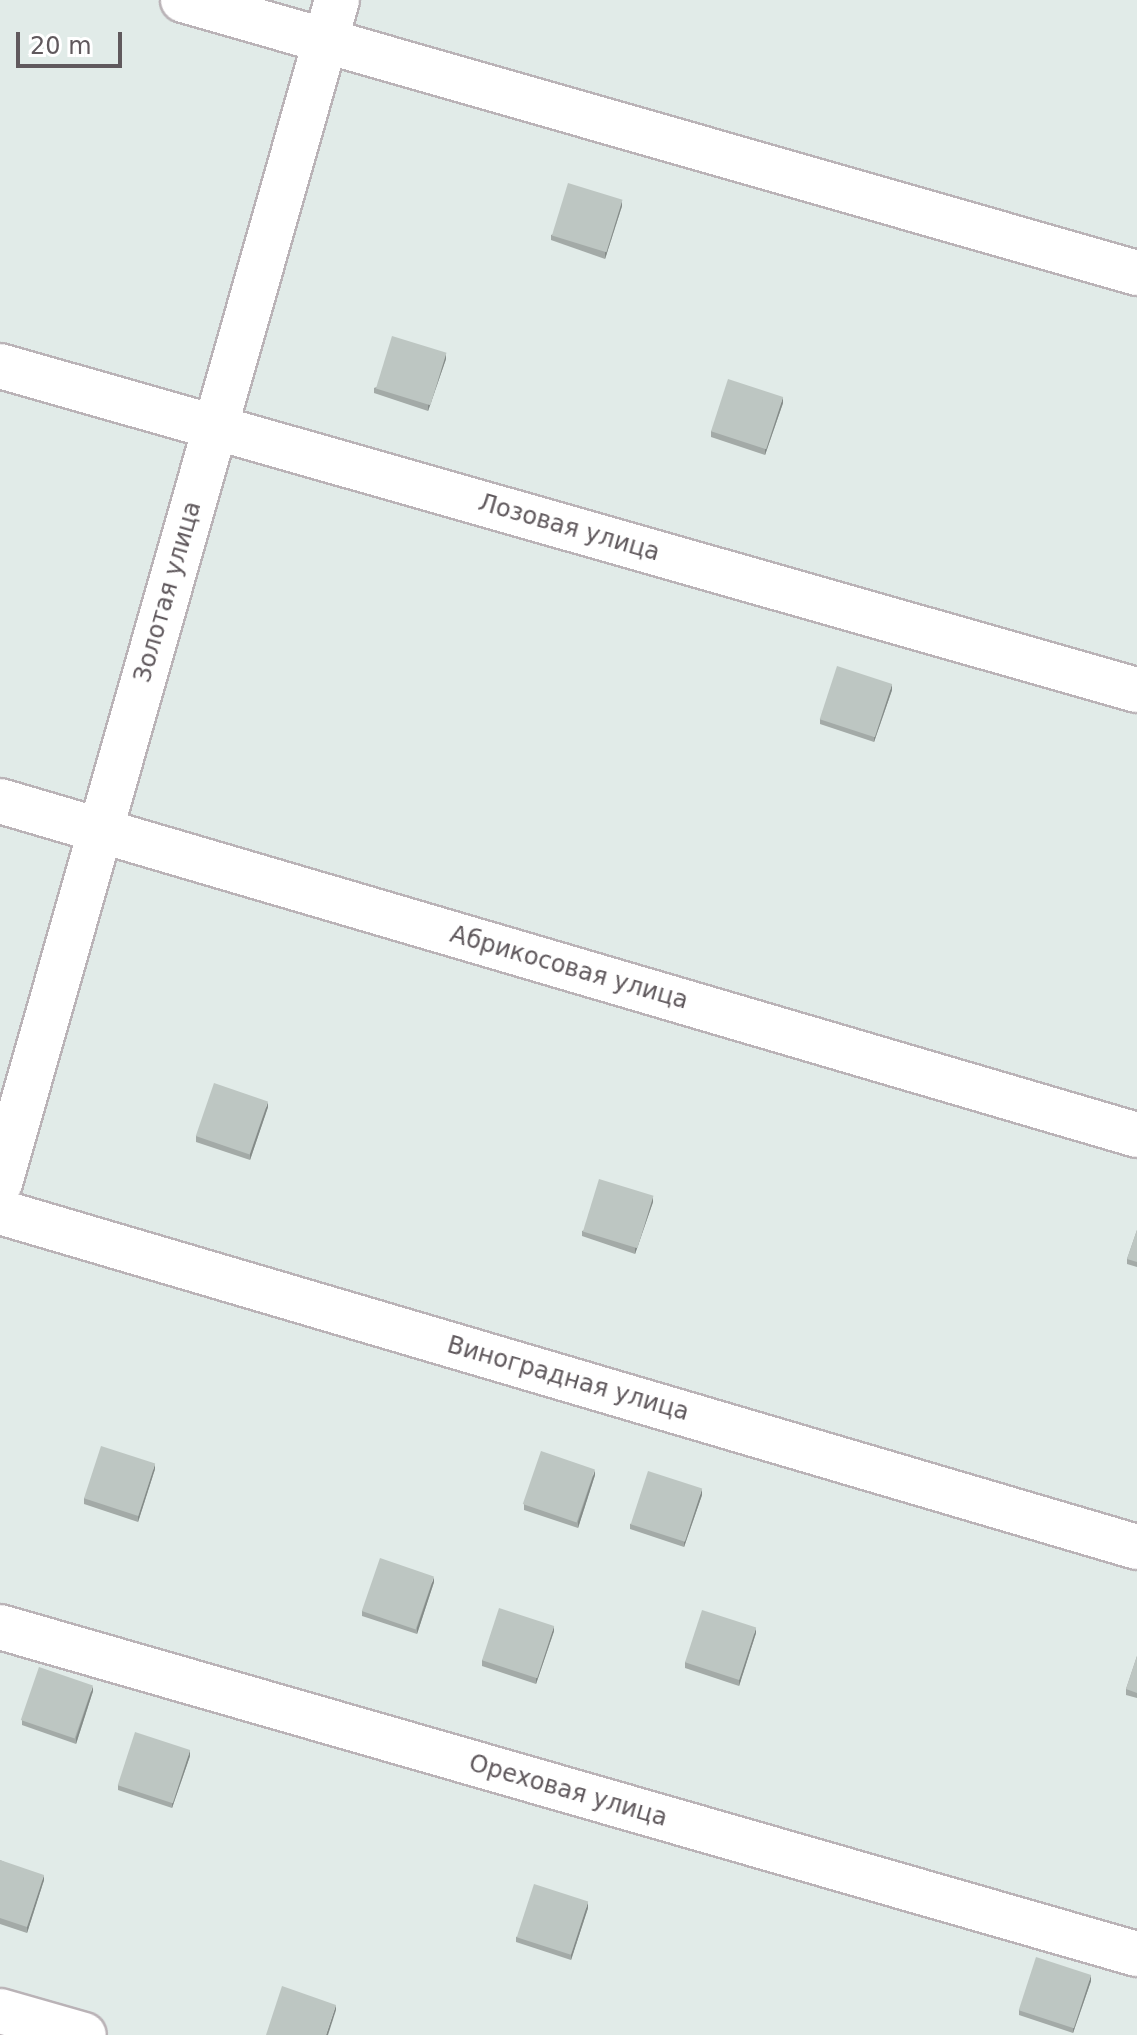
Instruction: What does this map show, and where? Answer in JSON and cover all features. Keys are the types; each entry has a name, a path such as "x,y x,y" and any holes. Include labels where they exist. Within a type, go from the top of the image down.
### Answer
{"street":[{"path":"183,0 331,20 1137,273"},
{"name":"Золотая улица","path":"0,1183 331,20"},
{"name":"Лозовая улица","path":"0,366 1137,690"},
{"name":"Абрикосовая улица","path":"0,801 1137,1135"},
{"name":"Виноградная улица","path":"0,1212 1137,1547"},
{"name":"Ореховая улица","path":"0,1627 1137,1954"},
{"path":"0,2011 84,2035"}],"building":[{"path":"568,183 623,200 606,252 552,236"},
{"path":"392,336 447,353 430,405 376,389"},
{"path":"728,379 783,397 766,449 711,431"},
{"path":"837,666 892,684 875,737 820,719"},
{"path":"214,1083 268,1102 250,1155 196,1136"},
{"path":"599,1179 654,1196 637,1248 583,1232"},
{"path":"1137,1230 1137,1262 1127,1259"},
{"path":"101,1446 155,1464 138,1516 84,1498"},
{"path":"541,1451 595,1470 577,1523 523,1504"},
{"path":"648,1471 702,1489 685,1542 631,1524"},
{"path":"380,1558 434,1577 416,1630 362,1611"},
{"path":"499,1608 554,1626 537,1678 482,1660"},
{"path":"702,1610 756,1628 739,1680 685,1662"},
{"path":"1137,1656 1137,1693 1126,1689"},
{"path":"39,1667 93,1686 75,1739 21,1720"},
{"path":"135,1732 190,1750 173,1803 118,1785"},
{"path":"0,1860 44,1875 27,1927 0,1918"},
{"path":"534,1884 588,1902 571,1955 517,1937"},
{"path":"1036,1957 1091,1975 1074,2028 1019,2010"},
{"path":"282,1986 336,2005 326,2035 266,2035"}]}
